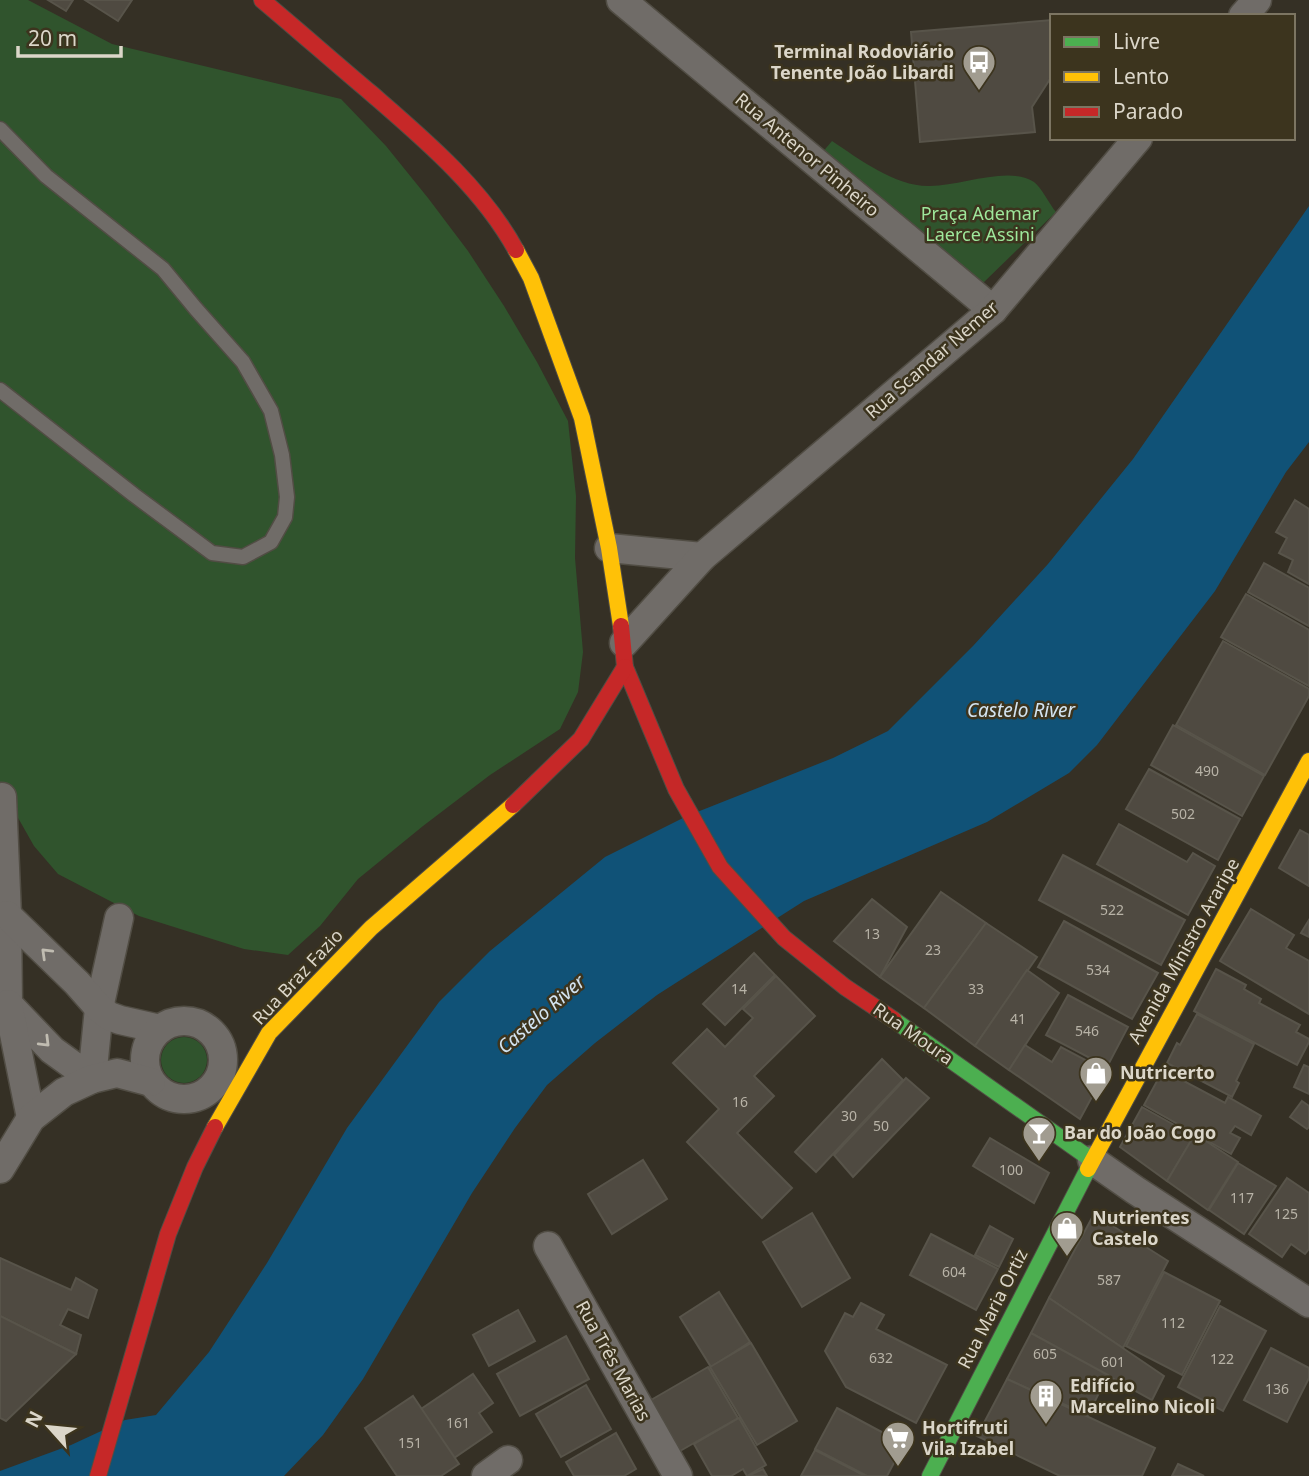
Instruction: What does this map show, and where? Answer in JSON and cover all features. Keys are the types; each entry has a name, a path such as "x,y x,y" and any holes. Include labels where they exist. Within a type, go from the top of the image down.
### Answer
{"main road":[{"name":"Rua Moura","path":"262,0 416,133 470,185 503,228 531,278 582,418 609,548 625,655 676,789 720,867 784,938 845,988 1092,1160"},
{"name":"Rua Braz Fazio","path":"98,1476 168,1234 195,1167 269,1033 371,928 514,804 581,739 625,655"},
{"name":"Avenida Ministro Araripe","path":"1092,1160 1309,761"},
{"name":"Rua Maria Ortiz","path":"930,1476 1092,1160"}],"street":[{"name":"Rua Antenor Pinheiro","path":"621,0 993,310"},
{"path":"1245,14 1257,0"},
{"name":"Rua Scandar Nemer","path":"625,655 702,557 993,310 1136,140"},
{"path":"609,548 702,557"},
{"path":"2,797 8,1004 31,1118"},
{"path":"7,915 99,1008 120,1020 160,1029"},
{"path":"92,1079 99,1008 119,918"},
{"path":"8,1004 52,1050 92,1079"},
{"path":"0,1169 31,1118 64,1092 92,1079 117,1073 151,1082 167,1096 180,1099 194,1098 206,1093 216,1084 222,1072 222,1048 216,1037 196,1022 184,1020 160,1029 146,1051 145,1065 151,1082"},
{"path":"222,1048 269,1033"},
{"path":"206,1093 219,1120"},
{"name":"Rua Moura","path":"1092,1160 1309,1303"},
{"name":"Rua Três Marias","path":"548,1245 678,1476"}],"lane":[{"path":"0,129 46,176 163,269 243,362 271,411 274,422 286,486 285,517 271,542 243,557 212,553 0,390"}],"green space":[{"path":"0,0 28,0 112,44 341,99 386,146 468,251 537,362 568,421 576,496 575,558 583,652 578,692 560,729 490,775 358,879 320,926 288,955 244,949 139,916 58,874 34,846 0,786"},
{"name":"Praça Ademar Laerce Assini","path":"832,141 890,177 916,185 940,185 997,176 1023,177 1037,184 1056,212 982,284 821,154"},
{"path":"184,1037 200,1044 207,1060 200,1076 184,1083 168,1076 161,1060 168,1044"}],"water":[{"name":"Castelo River","path":"1309,206 1309,442 1286,472 1215,591 1097,745 1069,773 987,822 804,901 657,995 595,1043 547,1085 472,1193 363,1379 323,1435 284,1476 0,1476 0,1471 71,1445 125,1420 156,1415 209,1352 267,1263 347,1128 439,1002 490,951 605,857 687,816 833,758 888,731 973,646 1048,564 1133,459"}],"building":[{"path":"48,0 73,0 66,11"},
{"path":"85,0 132,0 118,21"},
{"name":"Terminal Rodoviário Tenente João Libardi","path":"1050,20 1050,79 1032,107 1035,132 920,142 911,32"},
{"path":"1295,500 1309,509 1309,584 1288,572 1293,560 1279,553 1287,538 1276,532"},
{"path":"1264,563 1309,588 1309,626 1248,592"},
{"path":"1246,594 1309,630 1309,686 1221,637"},
{"path":"1223,641 1309,689 1309,696 1265,775 1176,725"},
{"path":"1173,725 1264,776 1242,816 1151,765"},
{"path":"1149,769 1240,819 1218,860 1126,809"},
{"path":"1119,824 1187,862 1193,853 1215,866 1188,915 1097,864"},
{"path":"1300,830 1309,835 1309,886 1279,868"},
{"path":"1063,855 1185,920 1161,965 1039,900"},
{"path":"941,892 986,923 924,1008 880,977"},
{"path":"872,899 907,927 880,977 834,941"},
{"path":"1251,909 1294,935 1286,948 1309,961 1309,1014 1220,961"},
{"path":"1309,920 1309,937 1301,933"},
{"path":"1064,921 1158,973 1132,1019 1038,967"},
{"path":"986,923 1037,957 975,1046 924,1008"},
{"path":"754,953 775,975 725,1025 703,1004"},
{"path":"1216,969 1246,985 1244,989 1261,999 1259,1003 1300,1025 1296,1032 1309,1039 1309,1042 1297,1065 1194,1011"},
{"path":"1027,970 1059,993 1009,1070 975,1046"},
{"path":"776,976 815,1016 754,1076 774,1096 737,1133 792,1188 762,1218 687,1142 719,1109 673,1063 707,1029 725,1047 753,1018 743,1009"},
{"path":"1068,995 1128,1027 1107,1067 1046,1035"},
{"path":"1197,1014 1254,1044 1236,1081 1239,1083 1232,1097 1167,1063"},
{"path":"1025,1045 1052,1062 1061,1047 1106,1071 1080,1119 1009,1070"},
{"path":"882,1059 903,1080 816,1172 795,1152"},
{"path":"1304,1065 1309,1067 1309,1094 1294,1087"},
{"path":"1163,1070 1225,1103 1228,1097 1261,1116 1251,1135 1235,1126 1230,1133 1240,1138 1231,1154 1144,1105"},
{"path":"906,1078 929,1098 853,1177 834,1155"},
{"path":"1302,1101 1309,1106 1307,1129 1290,1117"},
{"path":"1142,1107 1194,1136 1167,1181 1120,1147"},
{"path":"1195,1134 1238,1162 1208,1210 1167,1181"},
{"path":"990,1138 1049,1173 1034,1203 973,1166"},
{"path":"643,1160 667,1199 612,1234 588,1194"},
{"path":"1238,1163 1276,1186 1244,1234 1209,1210"},
{"path":"1287,1178 1309,1193 1309,1249 1305,1254 1291,1244 1282,1257 1249,1234"},
{"path":"812,1213 850,1278 802,1307 763,1242"},
{"path":"1094,1214 1168,1261 1123,1348 1049,1298"},
{"path":"990,1226 1013,1239 999,1267 975,1255"},
{"path":"931,1234 998,1269 976,1310 910,1275"},
{"path":"0,1258 71,1290 76,1278 97,1290 88,1318 68,1309 60,1325 81,1335 76,1354 0,1316"},
{"path":"1164,1272 1220,1301 1182,1375 1126,1346"},
{"path":"719,1292 750,1342 711,1367 680,1317"},
{"path":"1049,1298 1164,1376 1152,1400 1031,1333"},
{"path":"861,1303 884,1315 876,1329 947,1365 916,1423 846,1387 825,1351 845,1313 853,1317"},
{"path":"1220,1306 1266,1331 1223,1411 1178,1387"},
{"path":"518,1310 535,1341 489,1366 473,1335"},
{"path":"0,1316 76,1354 6,1421 0,1418"},
{"path":"1031,1333 1108,1375 1088,1415 1007,1379"},
{"path":"566,1336 589,1379 520,1416 497,1374"},
{"path":"751,1343 797,1421 757,1445 710,1367"},
{"path":"1271,1348 1309,1368 1309,1378 1287,1422 1244,1400"},
{"path":"708,1367 738,1418 680,1451 651,1400"},
{"path":"473,1374 493,1403 479,1413 492,1432 454,1458 421,1409"},
{"name":"Edifício Marcelino Nicoli","path":"1007,1379 1155,1448 1142,1476 1060,1476 977,1436"},
{"path":"586,1385 611,1429 561,1457 536,1414"},
{"path":"413,1396 459,1464 441,1476 397,1476 365,1428"},
{"path":"837,1408 904,1444 887,1476 867,1476 815,1449"},
{"path":"739,1418 766,1465 747,1476 743,1469 731,1476 712,1476 694,1444"},
{"path":"616,1433 636,1469 624,1476 574,1476 566,1462"},
{"path":"815,1450 865,1476 801,1476"},
{"path":"1178,1464 1204,1476 1172,1476"},
{"path":"763,1469 767,1476 748,1476"}],"traffic: fast":[{"path":"894,1020 1092,1160"},
{"path":"930,1476 1088,1169"}],"traffic: slow":[{"path":"516,250 531,278 582,418 609,548 621,626"},
{"path":"1088,1169 1309,761"},
{"path":"215,1127 269,1033 371,928 513,805"}],"traffic: jam":[{"path":"262,0 432,147 487,206 516,250"},
{"path":"621,626 625,667 676,789 720,867 784,938 845,987 894,1020"},
{"path":"513,805 581,739 625,667"},
{"path":"98,1476 168,1234 195,1167 215,1127"}],"place":[{"name":"Terminal Rodoviário Tenente João Libardi","path":"979,92"},
{"name":"Nutricerto","path":"1096,1103"},
{"name":"Bar do João Cogo","path":"1039,1163"},
{"name":"Nutrientes Castelo","path":"1067,1258"},
{"name":"Edifício Marcelino Nicoli","path":"1046,1426"},
{"name":"Hortifruti Vila Izabel","path":"898,1468"}]}
